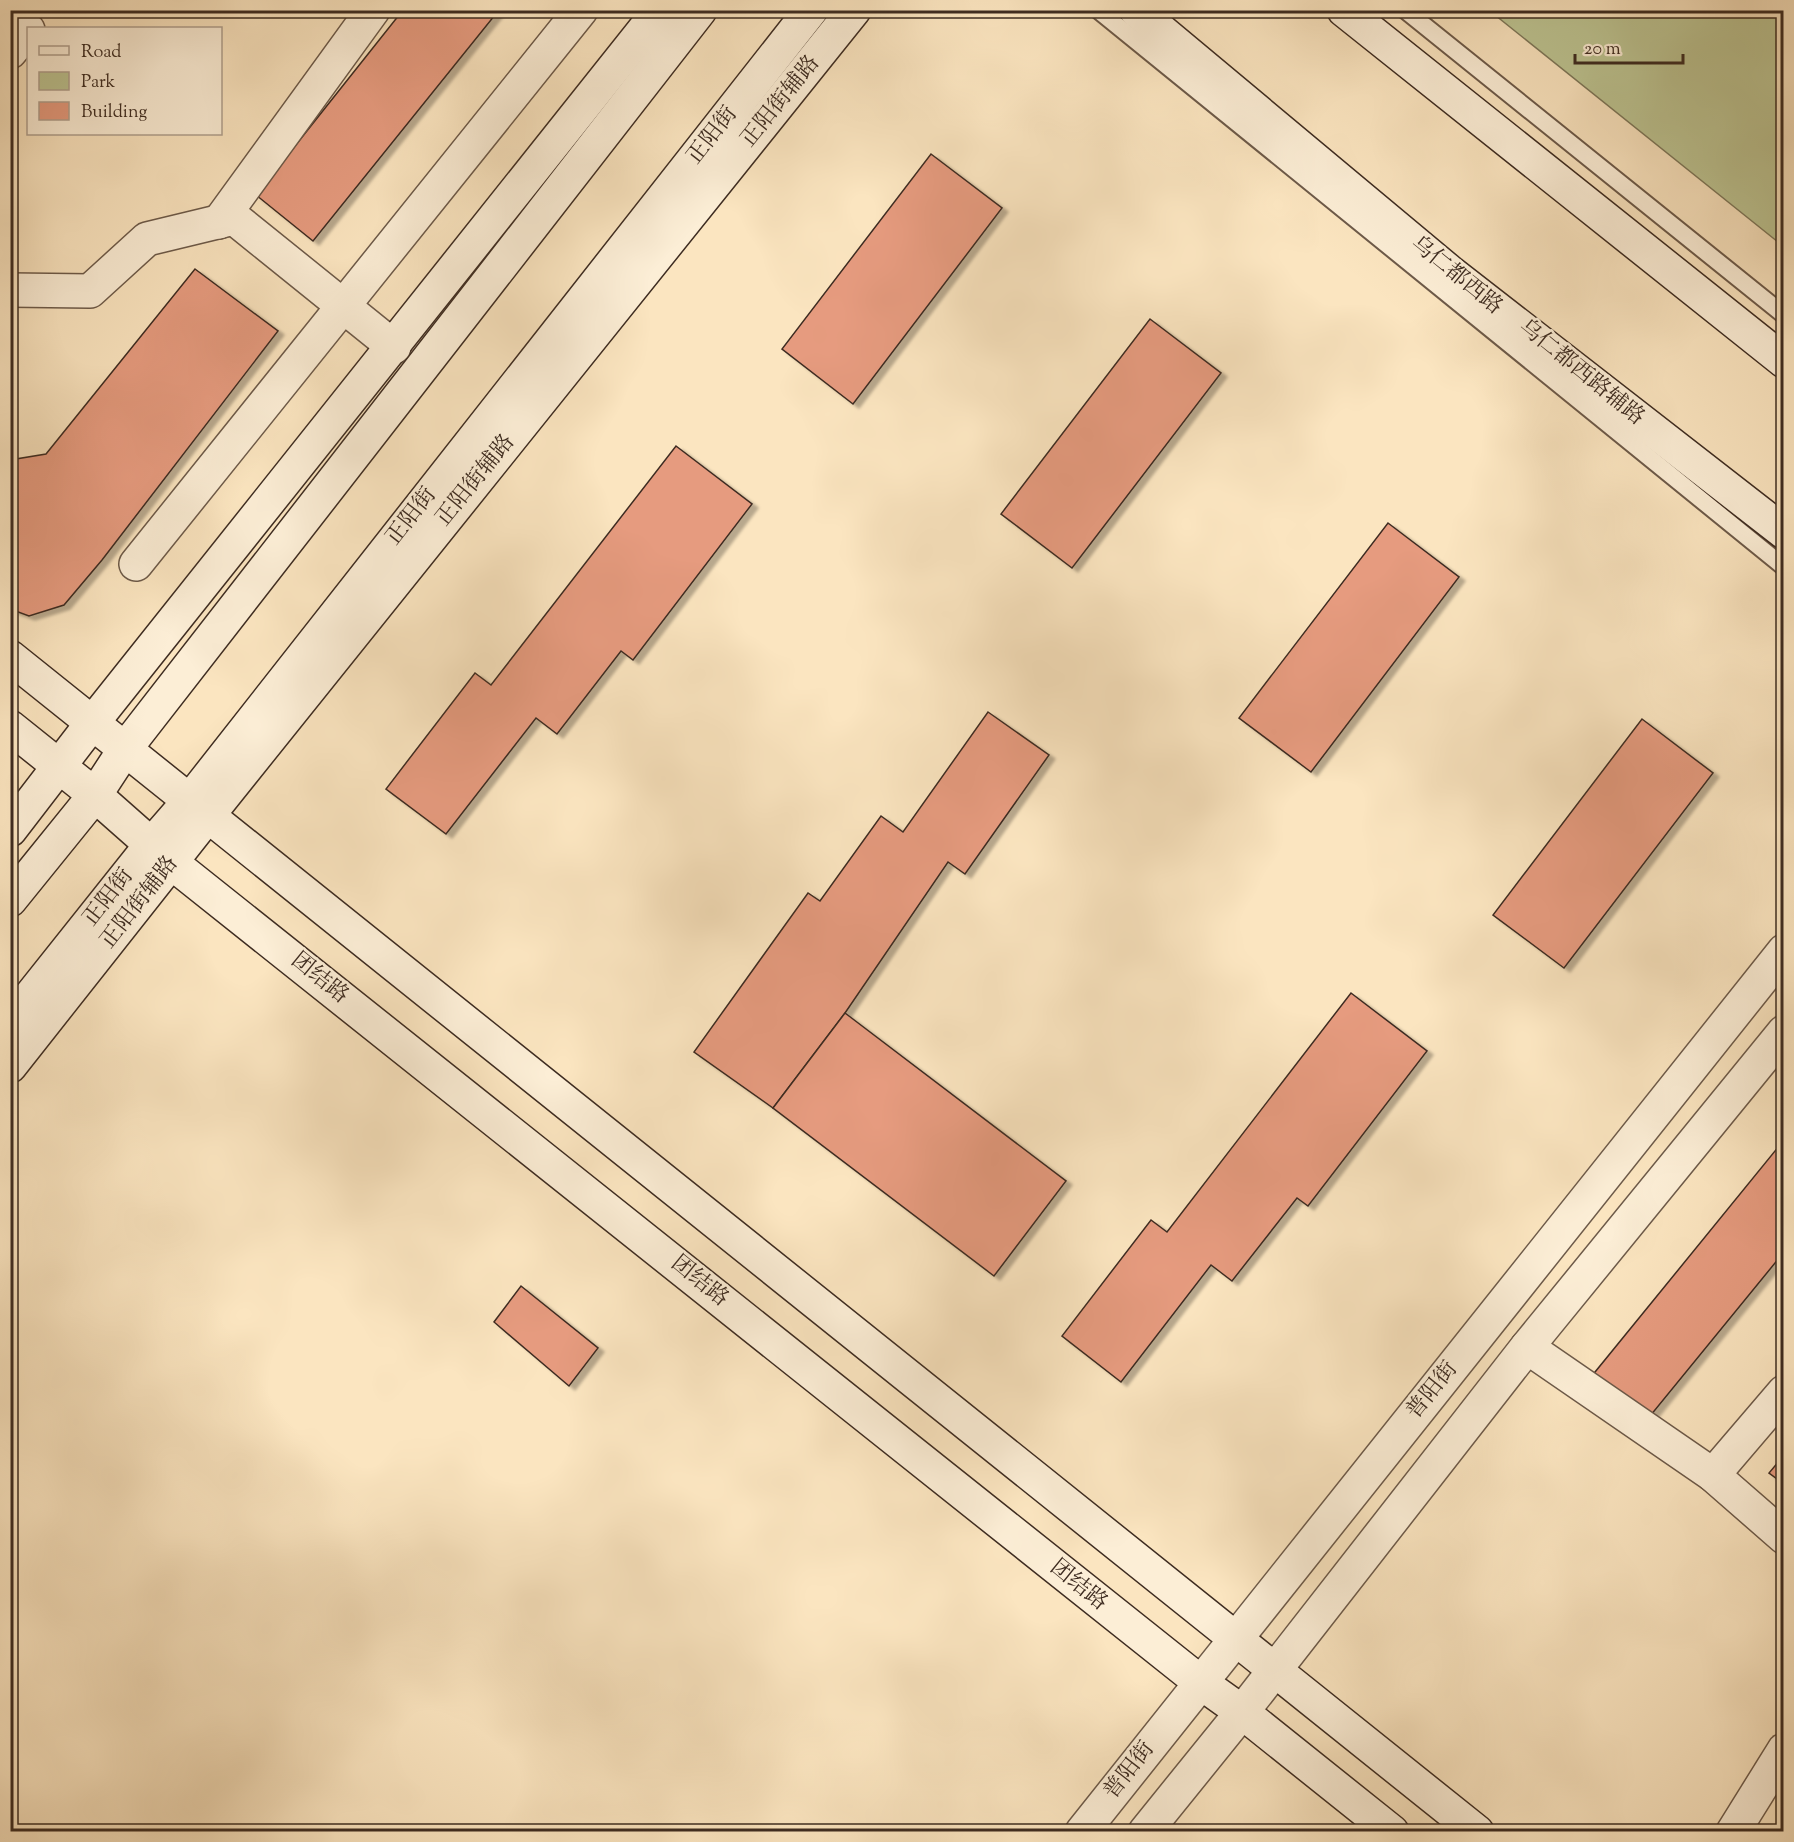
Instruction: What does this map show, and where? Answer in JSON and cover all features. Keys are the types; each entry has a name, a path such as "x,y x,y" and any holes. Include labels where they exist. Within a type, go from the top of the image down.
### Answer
{"street":[{"path":"31,27 44,10"},
{"path":"219,222 373,10"},
{"path":"136,564 581,10"},
{"path":"10,830 93,722 394,347 660,10"},
{"path":"10,900 95,795 125,749 700,10"},
{"name":"正阳街","path":"10,1022 162,854 200,807 811,10"},
{"name":"正阳街辅路","path":"200,807 854,10"},
{"name":"乌仁都西路","path":"1136,10 1451,273 1784,532"},
{"path":"1344,10 1784,362"},
{"path":"10,52 27,31"},
{"path":"10,290 90,291 147,239 234,218 394,347"},
{"path":"10,657 1478,1832"},
{"name":"团结路","path":"10,727 95,795 162,854 1200,1682 1242,1712 1392,1832"},
{"name":"正阳街辅路","path":"10,1066 162,854"},
{"name":"普阳街","path":"1082,1832 1784,951"},
{"name":"普阳街","path":"1146,1832 1527,1347 1784,1032"},
{"path":"1527,1347 1713,1475 1784,1538"},
{"path":"1713,1475 1784,1392"},
{"path":"1733,1832 1784,1750"}],"lane":[{"name":"乌仁都西路辅路","path":"1098,10 1784,567"},
{"path":"1405,10 1784,315"}],"green space":[{"path":"1490,11 1783,11 1783,246"}],"building":[{"path":"403,10 499,10 313,241 256,195"},
{"path":"931,154 1002,208 853,404 782,349"},
{"path":"195,269 278,331 102,560 64,605 29,616 10,609 10,460 46,454"},
{"path":"1150,319 1221,373 1072,568 1001,514"},
{"path":"676,446 752,504 633,660 621,651 557,734 536,718 446,834 386,789 475,673 491,685"},
{"path":"1388,523 1459,577 1311,772 1239,718"},
{"path":"988,712 1049,755 965,874 948,862 845,1013 773,1108 694,1052 808,893 820,901 881,816 903,832"},
{"path":"1642,719 1713,773 1564,968 1493,915"},
{"path":"1351,993 1427,1051 1308,1206 1297,1198 1232,1281 1211,1265 1121,1382 1062,1336 1151,1220 1167,1232"},
{"path":"845,1013 1066,1181 994,1276 773,1108"},
{"path":"1784,1140 1784,1252 1646,1421 1591,1377"},
{"path":"521,1286 598,1348 569,1386 494,1322"},
{"path":"1784,1455 1784,1484 1769,1473"},
{"path":"395,1829 433,1832 393,1832"}]}
